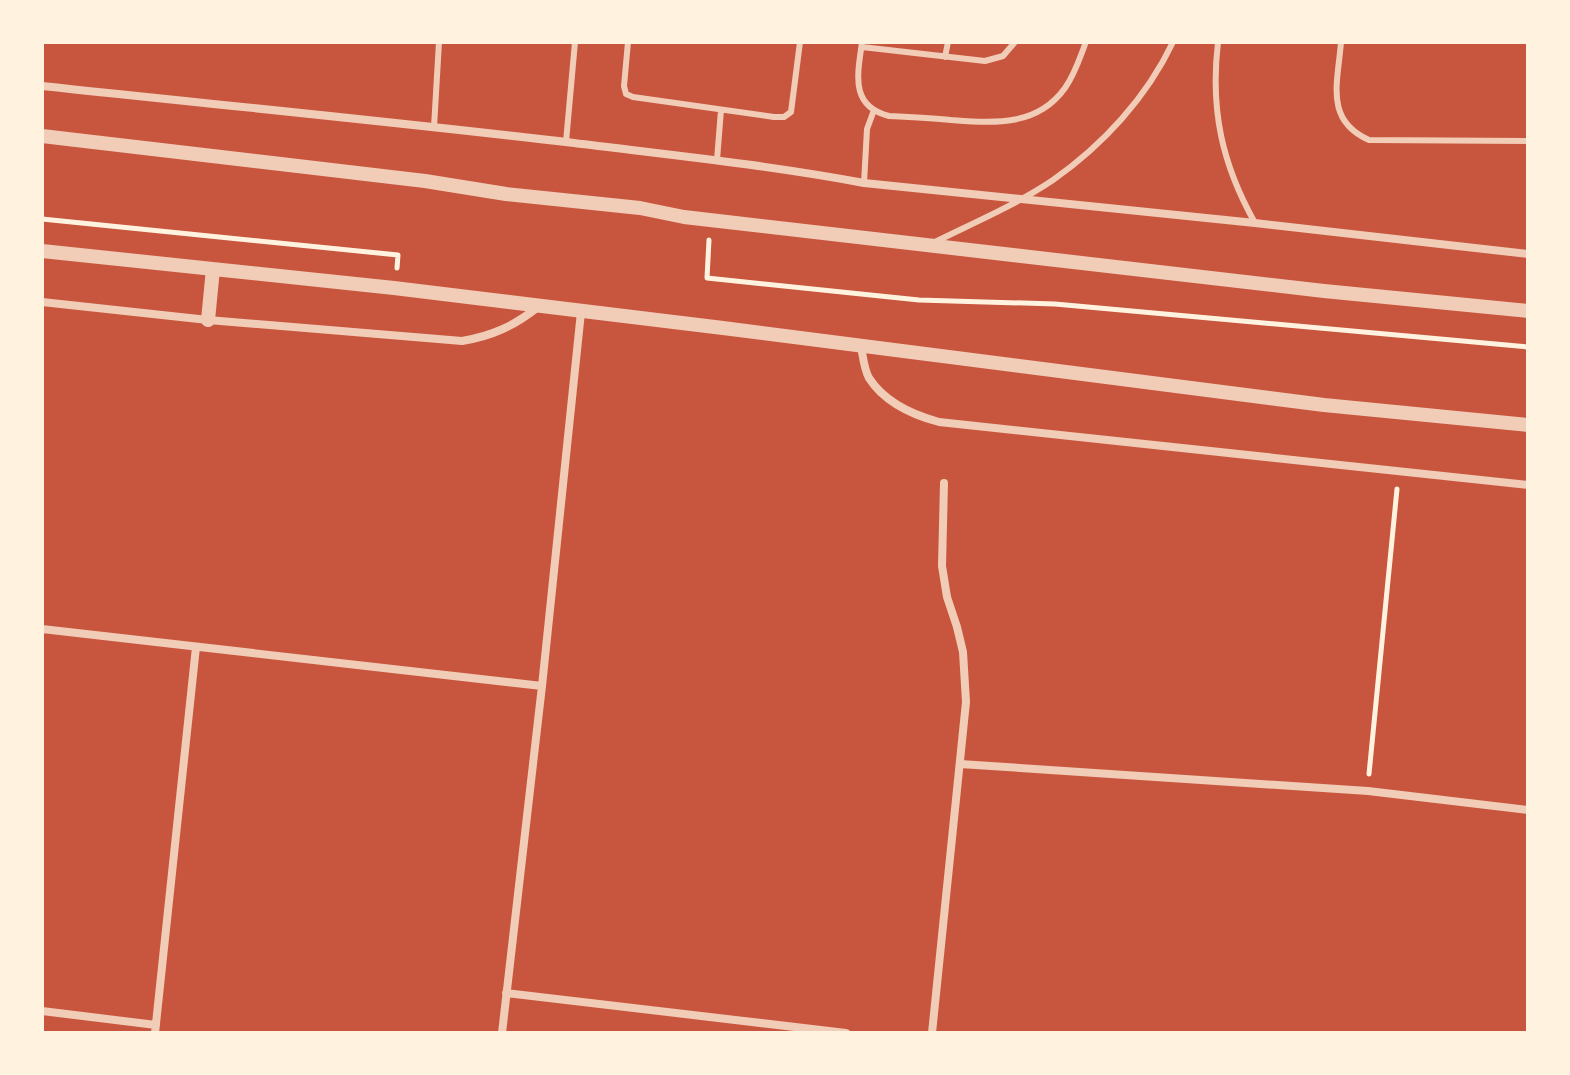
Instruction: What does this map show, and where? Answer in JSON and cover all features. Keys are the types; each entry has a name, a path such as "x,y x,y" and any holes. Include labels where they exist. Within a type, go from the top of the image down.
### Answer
{"street":[{"path":"42,86 566,142 717,160 864,183 1528,254"},
{"path":"42,136 640,208 684,217 1324,291 1528,311"},
{"path":"42,251 394,288 1324,405 1528,425"},
{"path":"208,320 213,269"},
{"path":"42,302 440,341 483,338 503,331 538,307"},
{"path":"502,1033 581,312"},
{"path":"861,347 868,376 882,393 918,416 939,422 1528,485"},
{"path":"932,1033 966,702 963,652 947,597 942,566 944,483"},
{"path":"42,629 542,686"},
{"path":"42,1011 155,1029 196,647"},
{"path":"960,764 1368,791 1528,810"},
{"path":"506,993 846,1033"}],"lane":[{"path":"434,127 439,42"},
{"path":"566,142 575,42"},
{"path":"628,42 626,94 774,117 784,117 791,112 800,42"},
{"path":"945,57 948,42"},
{"path":"1015,42 1003,56 985,61 862,45 858,85 861,95 874,110 889,116 995,123 1016,120 1035,113 1059,95 1075,69 1086,42"},
{"path":"930,245 1021,199 1081,159 1131,108 1152,80 1173,42"},
{"path":"1218,42 1215,89 1222,145 1230,172 1255,223"},
{"path":"1341,42 1337,104 1347,127 1357,135 1369,140 1528,141"},
{"path":"717,160 721,110"},
{"path":"864,183 867,129 874,110"}],"path":[{"path":"42,219 398,255 394,288"},
{"path":"710,219 707,278 919,300 1055,304 1528,347"},
{"path":"1368,791 1399,471"}]}
